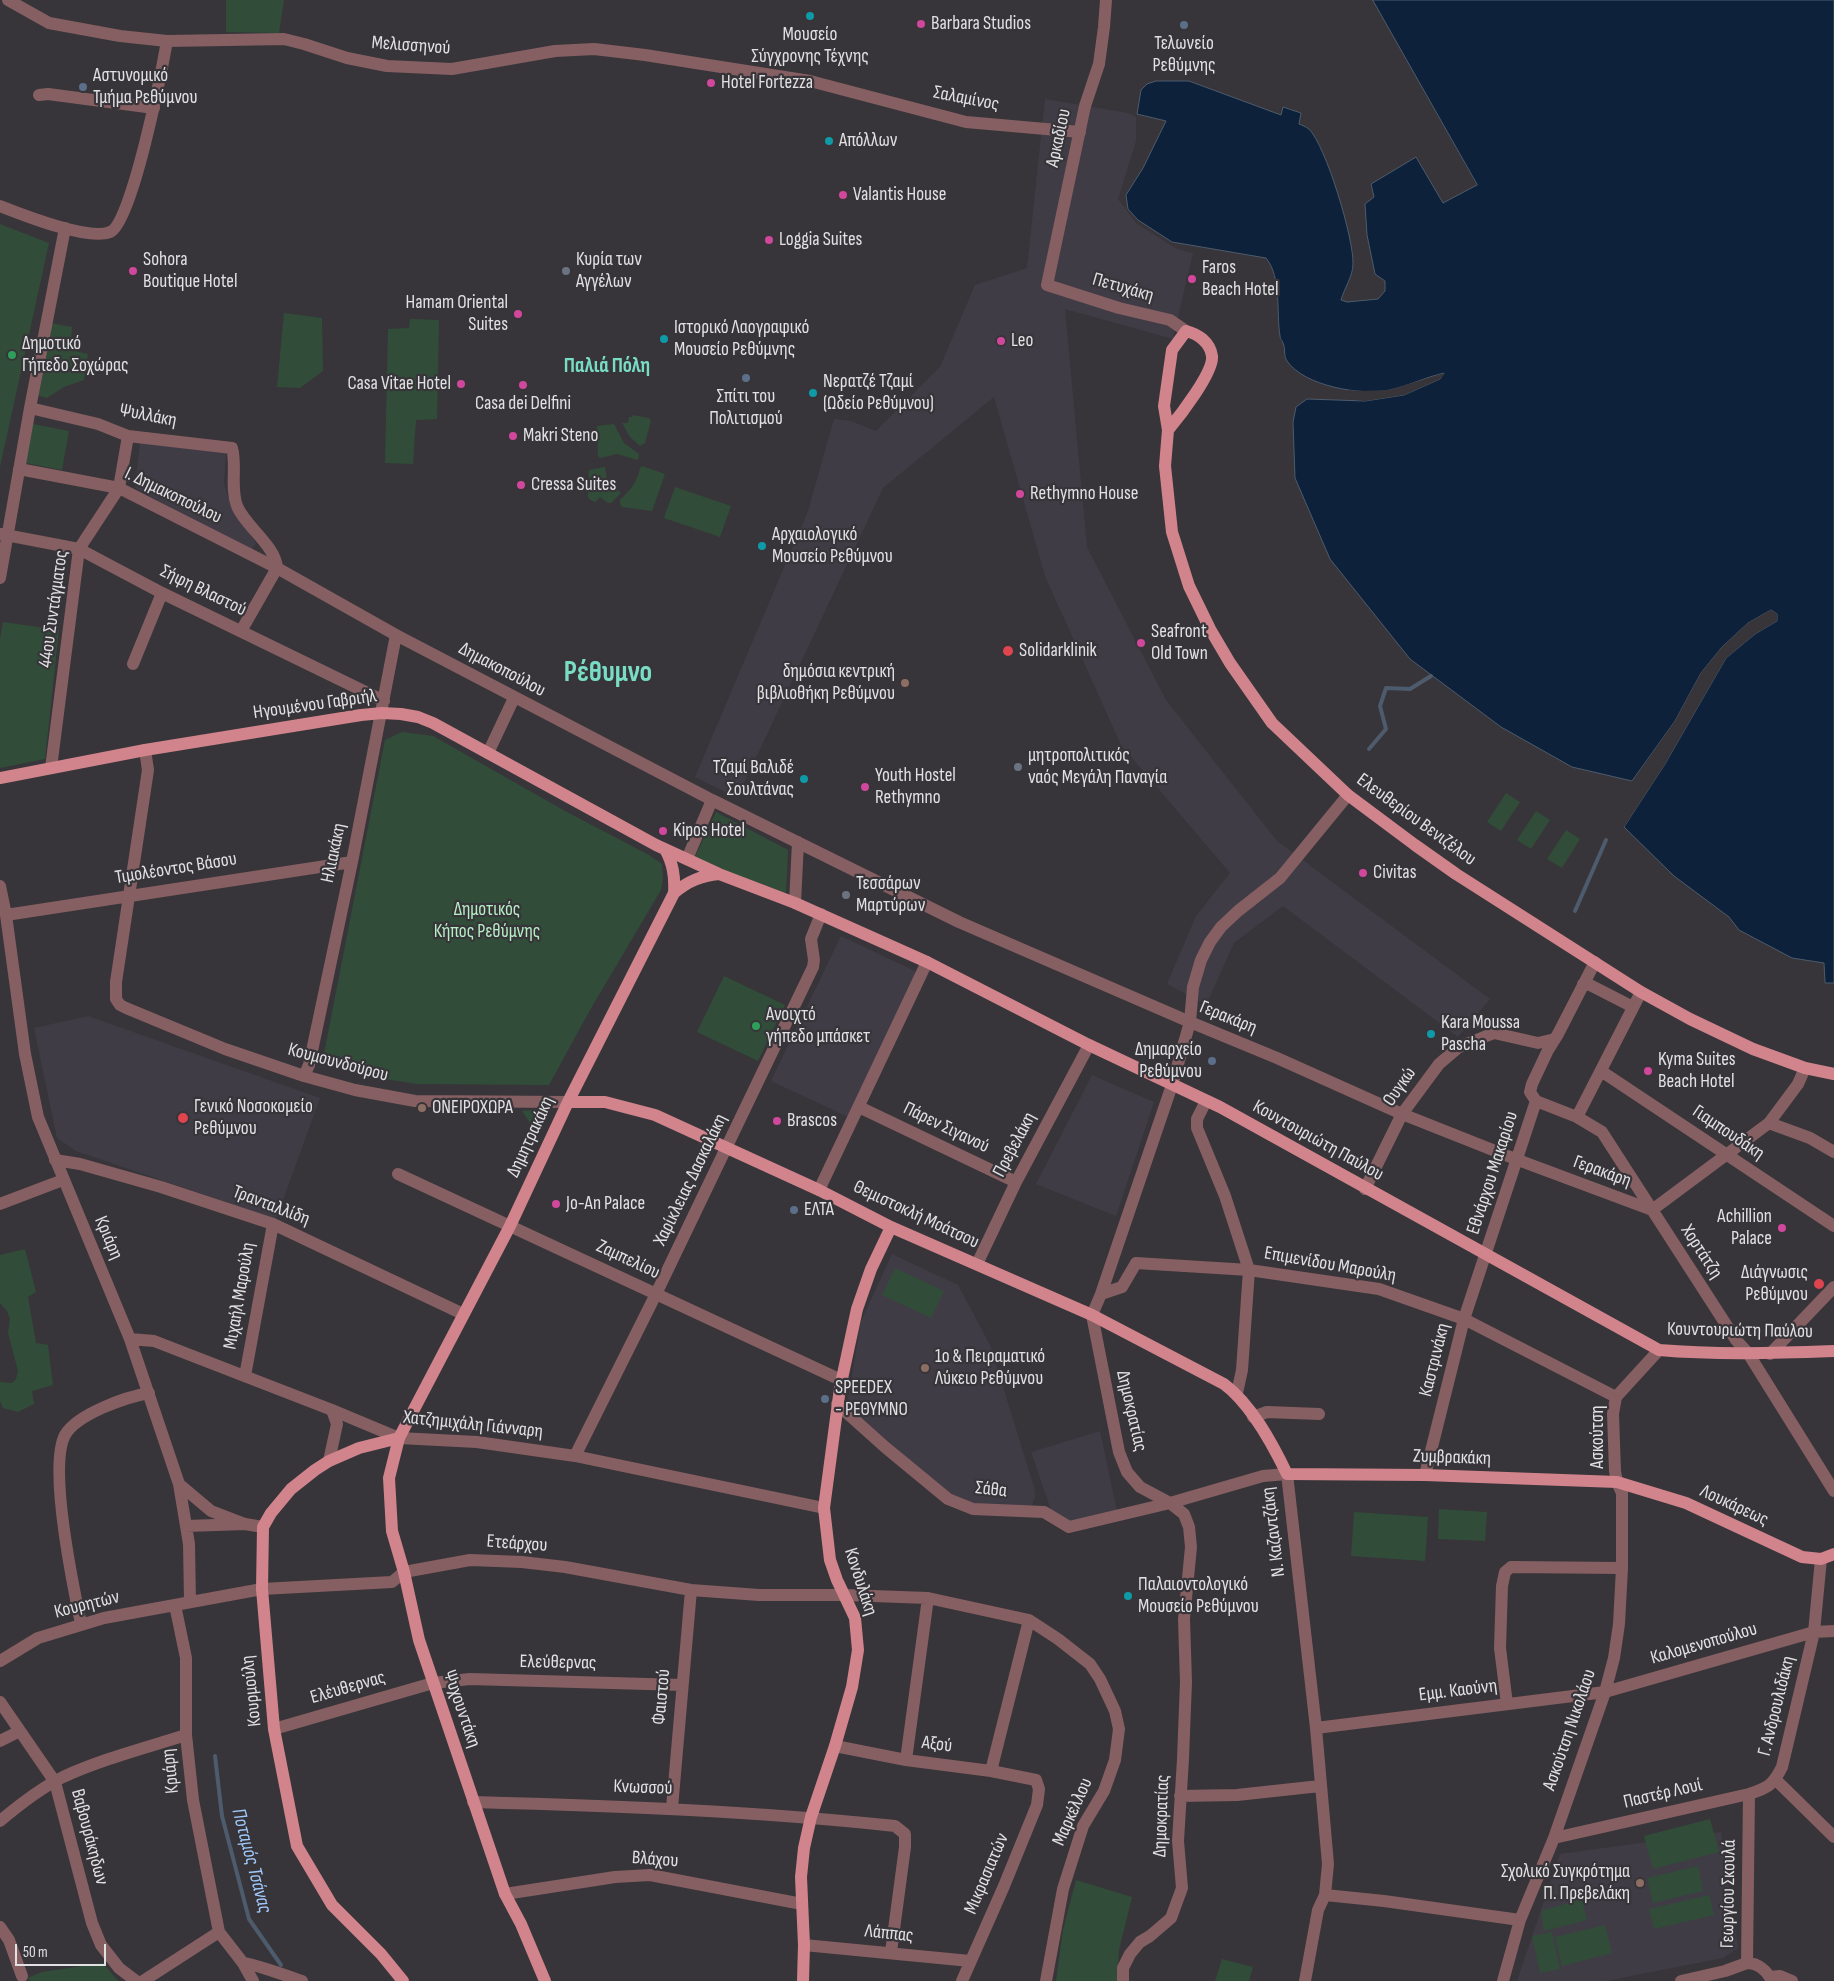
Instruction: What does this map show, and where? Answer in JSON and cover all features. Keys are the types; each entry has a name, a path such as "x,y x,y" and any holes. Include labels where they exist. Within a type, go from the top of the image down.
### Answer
{"main road":[{"name":"Ελευθερίου Βενιζέλου","path":"1186,331 1172,350 1164,406 1168,430 1165,466 1172,532 1189,586 1206,620 1230,663 1272,723 1348,795 1456,874 1641,992 1690,1019 1754,1049 1805,1068 1834,1074"},
{"path":"1168,430 1182,414 1211,368 1212,356 1208,346 1199,335 1186,331"},
{"name":"Ηγουμένου Γαβριήλ","path":"0,778 145,750 342,718 383,707 426,719 665,849"},
{"path":"665,849 719,874 794,902"},
{"path":"665,849 672,862 674,893"},
{"path":"674,893 685,884 702,876 719,874"},
{"name":"Δημητρακάκη","path":"399,1438 510,1226 568,1102 674,893"},
{"name":"Κουντουριώτη Παύλου","path":"794,902 927,962 1206,1101 1659,1350 1690,1353 1770,1354 1834,1351"},
{"name":"Θεμιστοκλή Μοάτσου","path":"568,1102 605,1102 655,1115 819,1190 891,1227 1092,1315 1224,1384 1237,1393"},
{"name":"Κονδυλάκη","path":"803,1981 804,1945 801,1877 804,1848 811,1816 835,1746 852,1687 858,1650 855,1618 830,1560 824,1508 837,1404 857,1309 871,1269 891,1227"},
{"name":"Ν. Καζαντζάκη","path":"1237,1393 1275,1449 1286,1474"},
{"path":"263,1527 291,1489 315,1470 329,1461 359,1448 399,1438"},
{"name":"Ψυχουντάκη","path":"399,1438 389,1478 392,1531 404,1572 419,1640 505,1894 521,1924 545,1981"},
{"name":"Ζυμβρακάκη","path":"1286,1474 1425,1475 1617,1482"},
{"name":"Λουκάρεως","path":"1617,1482 1686,1504 1802,1557 1821,1558 1834,1554"},
{"name":"Κουρμούλη","path":"263,1527 262,1589 274,1729 297,1846 332,1905 380,1954 403,1981"}],"street":[{"name":"Μελισσηνού","path":"8,0 49,23 120,36 168,41 284,39 348,58 387,66 452,70 555,50 602,50 810,81 848,90"},
{"name":"Αρκαδίου","path":"1047,285 1086,106 1099,64 1106,0"},
{"path":"0,206 65,228 94,234 104,234 114,230 121,220 154,108 168,41"},
{"name":"Σαλαμίνος","path":"848,90 966,122 1080,132"},
{"path":"39,95 48,94 154,108"},
{"path":"0,578 4,538 65,228"},
{"name":"Πετυχάκη","path":"1047,285 1119,308 1170,320 1186,331"},
{"name":"Ψυλλάκη","path":"30,408 98,424 128,436 232,448 234,454 232,477 237,506 270,551 277,568"},
{"name":"44ου Συντάγματος","path":"51,768 79,549 119,488 128,436"},
{"name":"Ι. Δημακοπούλου","path":"19,469 119,488 277,568"},
{"name":"Σήφη Βλαστού","path":"4,538 79,549 162,593 241,631 383,707"},
{"path":"241,631 277,568"},
{"name":"Δημακοπούλου","path":"277,568 396,635 514,698 712,800"},
{"path":"134,664 162,593"},
{"name":"Ηλιακάκη","path":"304,1076 309,1065 352,862 396,635"},
{"path":"488,753 514,698"},
{"path":"128,895 148,770 145,750"},
{"path":"1092,1315 1101,1294 1172,1085 1190,1022 1193,987 1201,960 1210,942 1222,927 1238,911 1280,878 1348,795"},
{"path":"687,859 712,800 798,842 794,902"},
{"name":"Γερακάρη","path":"798,842 959,922 1277,1058 1402,1114 1652,1210"},
{"name":"Τιμολέοντος Βάσου","path":"6,915 352,862"},
{"name":"Κριάρη","path":"0,886 6,915 19,1015 32,1093 40,1126 130,1340 179,1484 189,1544 190,1601"},
{"name":"Κουμουνδούρου","path":"128,895 119,953 115,996 120,1005 135,1013 225,1049 304,1076 355,1090 415,1101 568,1102"},
{"name":"Χαρίκλειας Δασκαλάκη","path":"575,1456 656,1294 813,967 814,960 811,940 821,914"},
{"path":"819,1190 927,962"},
{"path":"1536,1101 1530,1092 1532,1084 1595,962"},
{"path":"1583,984 1633,1007"},
{"path":"1577,1117 1641,992"},
{"name":"Ουγκώ","path":"1365,1189 1402,1114 1439,1064 1459,1046 1494,1033 1538,1043 1555,1039"},
{"name":"Πρεβελάκη","path":"977,1264 1016,1182 1089,1044"},
{"path":"1652,1210 1769,1123 1798,1084 1805,1068"},
{"name":"Γιαμπουδάκη","path":"1601,1071 1834,1226"},
{"path":"1206,1101 1198,1119 1197,1128 1225,1196 1249,1270 1242,1370 1237,1393"},
{"name":"Χορτάτζη","path":"1536,1101 1577,1117 1602,1132 1736,1340 1748,1353 1834,1491"},
{"name":"Εθνάρχου Μακαρίου","path":"1486,1256 1536,1101"},
{"name":"Πάρεν Σιγανού","path":"859,1107 1016,1182"},
{"path":"1769,1123 1810,1138 1834,1152"},
{"name":"Τρανταλλίδη","path":"54,1160 80,1164 161,1187 273,1224 463,1314"},
{"name":"Ζαμπελίου","path":"398,1174 842,1380"},
{"path":"0,1204 63,1180"},
{"name":"Μιχαήλ Μαρούλη","path":"245,1376 273,1224"},
{"name":"Καστρινάκη","path":"1425,1475 1464,1319 1486,1256"},
{"name":"Επιμενίδου Μαρούλη","path":"1101,1294 1122,1287 1136,1263 1249,1270 1379,1289 1464,1319 1616,1396"},
{"path":"1770,1354 1834,1287"},
{"name":"Δημοκρατίας","path":"1092,1315 1119,1452 1127,1472 1140,1487 1170,1503 1184,1514 1189,1527 1191,1546 1184,1619 1186,1682 1178,1841 1182,1888 1171,1918 1140,1942 1130,1954 1123,1968 1123,1981"},
{"name":"Χατζημιχάλη Γιάνναρη","path":"130,1340 154,1341 399,1438 477,1442 575,1456 824,1508"},
{"name":"Ασκούτση","path":"1617,1482 1613,1414 1616,1396 1659,1350"},
{"path":"81,1624 62,1513 59,1471 63,1441 69,1430 100,1409 118,1400 148,1393"},
{"name":"Σάθα","path":"837,1404 948,1499 973,1509 1044,1512 1069,1527 1170,1503 1264,1476 1286,1474"},
{"path":"329,1461 338,1424 332,1410"},
{"path":"1253,1417 1267,1412 1319,1414"},
{"name":"Ν. Καζαντζάκη","path":"1286,1474 1316,1728 1328,1864 1325,1894 1318,1910 1305,1981"},
{"name":"Ασκούτση Νικολάου","path":"1503,1981 1520,1920 1554,1838 1605,1692 1614,1658 1619,1624 1622,1568 1622,1493 1617,1482"},
{"path":"179,1484 211,1511 244,1524"},
{"path":"186,1526 244,1524 263,1527"},
{"name":"Γ. Ανδρουλιδάκη","path":"1821,1558 1814,1632 1782,1767 1776,1780 1834,1837"},
{"name":"Ετεάρχου","path":"190,1601 262,1589 392,1582 404,1572 470,1560 522,1562 565,1567 691,1590 759,1595 845,1595 928,1598 1029,1620"},
{"path":"1507,1704 1500,1648 1502,1586 1505,1572 1511,1567 1622,1568"},
{"name":"Φαιστού","path":"672,1808 691,1590"},
{"path":"906,1760 928,1598"},
{"name":"Κουρητών","path":"0,1661 38,1638 81,1624 190,1601"},
{"name":"Κριάρη","path":"175,1605 186,1658 186,1735 193,1800 219,1932 243,1963 253,1981"},
{"path":"992,1771 1029,1620"},
{"name":"Μαρκέλλου","path":"1029,1620 1058,1639 1090,1664 1100,1679 1115,1711 1120,1729 1114,1760 1104,1791 1083,1826 1063,1889 1046,1981"},
{"name":"Καλομενοπούλου","path":"1605,1692 1814,1632 1834,1630"},
{"name":"Ελεύθερνας","path":"433,1683 470,1679 682,1685"},
{"name":"Ελέυθερνας","path":"274,1729 433,1683"},
{"name":"Εμμ. Καούνη","path":"1316,1728 1605,1692"},
{"name":"Βαβουράκηδων","path":"0,1702 55,1782 98,1938 105,1951 119,1968 136,1981"},
{"path":"0,1741 20,1731"},
{"path":"0,1821 55,1782 96,1764 186,1735"},
{"name":"Αξού","path":"835,1746 906,1760 992,1771 1036,1780"},
{"name":"Μικρασιατών","path":"962,1981 1004,1886 1036,1804 1039,1789 1036,1780"},
{"name":"Παστέρ Λουί","path":"1554,1838 1749,1794 1765,1789 1776,1780"},
{"path":"1180,1796 1238,1794 1320,1786"},
{"name":"Γεωργίου Σκουλά","path":"1749,1794 1747,1963 1758,1966 1771,1979"},
{"name":"Κνωσσού","path":"473,1802 672,1808 811,1816 895,1826 905,1834 904,1861 891,1952"},
{"name":"Βλάχου","path":"505,1894 615,1877 650,1875 802,1904"},
{"path":"1325,1894 1520,1920"},
{"path":"0,1927 9,1940 22,1976"},
{"path":"143,1981 219,1932"},
{"name":"Λάππας","path":"804,1945 970,1961"},
{"path":"243,1963 250,1962 269,1971 302,1981"},
{"path":"1681,1981 1725,1972 1747,1963"},
{"path":"1771,1979 1780,1976 1792,1981"}],"shaded area":[{"path":"1045,99 1128,113 1136,117 1136,141 1118,199 1137,224 1177,249 1193,253 1173,339 1065,309 1087,547 1166,700 1277,841 1490,999 1458,1037 1283,906 1234,943 1206,1005 1167,984 1196,916 1230,873 1121,745 1045,576 994,397 883,488 737,798 695,777 808,511 834,419 851,421 876,431 940,367 975,285 1027,268"},
{"path":"140,443 226,453 224,484 232,508 256,543 251,551 135,488"},
{"path":"841,936 917,972 848,1117 771,1081"},
{"name":"Γενικό Νοσοκομείο Ρεθύμνου","path":"88,1016 320,1098 276,1219 76,1151 57,1138 34,1028"},
{"path":"1092,1075 1154,1102 1116,1216 1036,1184"},
{"name":"1ο & Πειραματικό Λύκειο Ρεθύμνου","path":"892,1254 958,1285 990,1345 1034,1487 1035,1497 1031,1508 974,1508 953,1498 847,1405 861,1321"},
{"path":"1100,1431 1117,1511 1070,1525 1052,1513 1031,1452"},
{"name":"Σχολικό Συγκρότημα Π. Πρεβελάκη","path":"1721,1832 1738,1948 1723,1958 1606,1981 1517,1981 1560,1854"}],"green space":[{"path":"226,0 284,0 279,33 226,32"},
{"name":"Δημοτικό Γήπεδο Σοχώρας","path":"0,224 49,243 0,467"},
{"path":"284,313 322,318 323,371 300,388 277,387"},
{"path":"410,319 439,320 437,419 416,420 413,464 385,463 388,329 409,328"},
{"path":"51,323 72,327 70,350 88,354 84,380 64,387 47,398 36,395"},
{"path":"633,415 649,418 651,421 645,443 640,446 630,437 622,423 628,423 629,417"},
{"path":"33,424 69,431 62,470 26,463"},
{"path":"614,424 624,443 639,454 638,460 617,454 600,458 598,456 597,426"},
{"path":"642,466 665,474 652,511 622,507 620,504 620,500 633,486"},
{"path":"605,467 607,480 621,493 611,503 600,497 595,502 589,499 588,496 589,470"},
{"path":"675,487 731,506 720,537 664,518"},
{"path":"3,622 59,630 45,759 0,768 0,639"},
{"name":"Δημοτικός Κήπος Ρεθύμνης","path":"402,732 433,736 565,811 649,855 662,864 663,879 661,890 590,1010 549,1085 417,1084 359,1075 323,1059 385,740"},
{"path":"1506,793 1520,802 1501,831 1487,822"},
{"path":"1536,811 1550,820 1531,849 1517,840"},
{"path":"716,812 788,850 786,893 694,859"},
{"path":"1566,830 1580,839 1562,868 1547,859"},
{"path":"724,976 785,1005 758,1061 697,1032"},
{"path":"541,1109 548,1114 538,1135 522,1111"},
{"path":"25,1249 36,1292 28,1297 36,1343 48,1345 53,1385 32,1391 34,1404 18,1412 3,1408 0,1401 0,1382 12,1383 16,1379 18,1371 8,1333 10,1319 7,1311 0,1303 0,1255"},
{"path":"895,1268 944,1291 931,1318 882,1295"},
{"path":"1439,1509 1487,1512 1485,1541 1438,1539"},
{"path":"1354,1512 1428,1517 1425,1561 1351,1556"},
{"path":"1710,1819 1719,1852 1653,1869 1644,1836"},
{"path":"1698,1866 1703,1891 1653,1903 1647,1878"},
{"path":"1076,1880 1132,1897 1119,1950 1117,1981 1056,1981 1063,1930"},
{"path":"1709,1895 1714,1915 1654,1929 1649,1909"},
{"path":"1582,1899 1587,1920 1544,1931 1541,1911"},
{"path":"1605,1925 1612,1953 1562,1966 1555,1937"},
{"path":"1552,1932 1560,1969 1540,1973 1532,1936"},
{"path":"1222,1959 1253,1967 1249,1981 1215,1981"},
{"path":"103,1963 118,1981 31,1981 27,1978 42,1972"}],"water":[{"path":"1373,0 1834,0 1834,983 1825,983 1824,963 1792,958 1739,930 1729,917 1674,876 1624,827 1665,764 1726,658 1755,634 1777,621 1777,614 1771,610 1748,623 1722,647 1701,673 1675,721 1632,781 1572,767 1501,727 1410,659 1330,559 1295,478 1293,422 1296,407 1307,399 1365,401 1404,395 1440,379 1444,373 1378,392 1364,392 1334,387 1306,377 1295,370 1286,359 1284,345 1280,336 1276,285 1271,266 1266,258 1172,242 1138,220 1128,209 1126,195 1143,168 1166,121 1137,114 1141,90 1147,84 1156,81 1189,81 1281,115 1283,107 1301,113 1299,124 1309,129 1316,139 1331,173 1349,235 1353,269 1341,300 1347,302 1378,299 1385,291 1385,281 1375,274 1367,235 1365,204 1374,197 1371,184 1416,157 1443,203 1477,185"}],"pier":[{"path":"1445,373 1440,379 1404,395 1365,401 1346,399 1350,397 1365,399 1403,393 1439,377 1389,393 1360,394 1349,392 1348,390 1389,390"},
{"path":"1771,610 1777,614 1777,621 1755,634 1726,658 1665,764 1624,827 1625,821 1663,763 1724,657 1754,632 1775,619 1774,615 1771,613 1750,625 1723,649 1703,675 1677,722 1631,783 1675,721 1701,673 1722,647 1748,623"}],"waterway":[{"path":"1369,749 1386,729 1380,706 1386,688 1410,689 1431,676"},
{"path":"1575,911 1606,840"},
{"name":"Ποταμός Τσάνας","path":"215,1756 222,1816 249,1919 281,1965"}],"place":[{"name":"Μουσείο Σύγχρονης Τέχνης","path":"810,16"},
{"name":"Barbara Studios","path":"921,24"},
{"name":"Τελωνείο Ρεθύμνης","path":"1184,25"},
{"name":"Hotel Fortezza","path":"711,83"},
{"name":"Αστυνομικό Τμήμα Ρεθύμνου","path":"83,87"},
{"name":"Απόλλων","path":"829,141"},
{"name":"Valantis House","path":"843,195"},
{"name":"Loggia Suites","path":"769,240"},
{"name":"Sohora Boutique Hotel","path":"133,271"},
{"name":"Κυρία των Αγγέλων","path":"566,271"},
{"name":"Faros Beach Hotel","path":"1192,279"},
{"name":"Hamam Oriental Suites","path":"518,314"},
{"name":"Ιστορικό Λαoγραφικό Μουσείο Ρεθύμνης","path":"664,339"},
{"name":"Leo","path":"1001,341"},
{"name":"Δημοτικό Γήπεδο Σοχώρας","path":"12,355"},
{"name":"Σπίτι του Πολιτισμού","path":"746,378"},
{"name":"Casa Vitae Hotel","path":"461,384"},
{"name":"Casa dei Delfini","path":"523,385"},
{"name":"Νερατζέ Τζαμί (Ωδείο Ρεθύμνου)","path":"813,393"},
{"name":"Makri Steno","path":"513,436"},
{"name":"Cressa Suites","path":"521,485"},
{"name":"Rethymno House","path":"1020,494"},
{"name":"Αρχαιολογικό Μουσείο Ρεθύμνου","path":"762,546"},
{"name":"Seafront Old Town","path":"1141,643"},
{"name":"Solidarklinik","path":"1008,651"},
{"name":"δημόσια κεντρική βιβλιοθήκη Ρεθύμνου","path":"905,683"},
{"name":"μητροπολιτικός ναός Μεγάλη Παναγία","path":"1018,767"},
{"name":"Τζαμί Βαλιδέ Σουλτάνας","path":"804,779"},
{"name":"Youth Hostel Rethymno","path":"865,787"},
{"name":"Kipos Hotel","path":"663,831"},
{"name":"Civitas","path":"1363,873"},
{"name":"Τεσσάρων Μαρτύρων","path":"846,895"},
{"name":"Ανοιχτό γήπεδο μπάσκετ","path":"756,1026"},
{"name":"Kara Moussa Pascha","path":"1431,1034"},
{"name":"Δημαρχείο Ρεθύμνου","path":"1212,1061"},
{"name":"Kyma Suites Beach Hotel","path":"1648,1071"},
{"name":"ΟΝΕΙΡΟΧΩΡΑ","path":"422,1108"},
{"name":"Γενικό Νοσοκομείο Ρεθύμνου","path":"183,1118"},
{"name":"Brascos","path":"777,1121"},
{"name":"Jo-An Palace","path":"556,1204"},
{"name":"ΕΛΤΑ","path":"794,1210"},
{"name":"Achillion Palace","path":"1782,1228"},
{"name":"Διάγνωσις Ρεθύμνου","path":"1819,1284"},
{"name":"1ο & Πειραματικό Λύκειο Ρεθύμνου","path":"925,1368"},
{"name":"SPEEDEX - ΡΕΘΥΜΝΟ","path":"825,1399"},
{"name":"Παλαιοντολογικό Μουσείο Ρεθύμνου","path":"1128,1596"},
{"name":"Σχολικό Συγκρότημα Π. Πρεβελάκη","path":"1640,1883"}],"district":[{"name":"Παλιά Πόλη","path":"607,367"},
{"name":"Ρέθυμνο","path":"608,674"}]}
